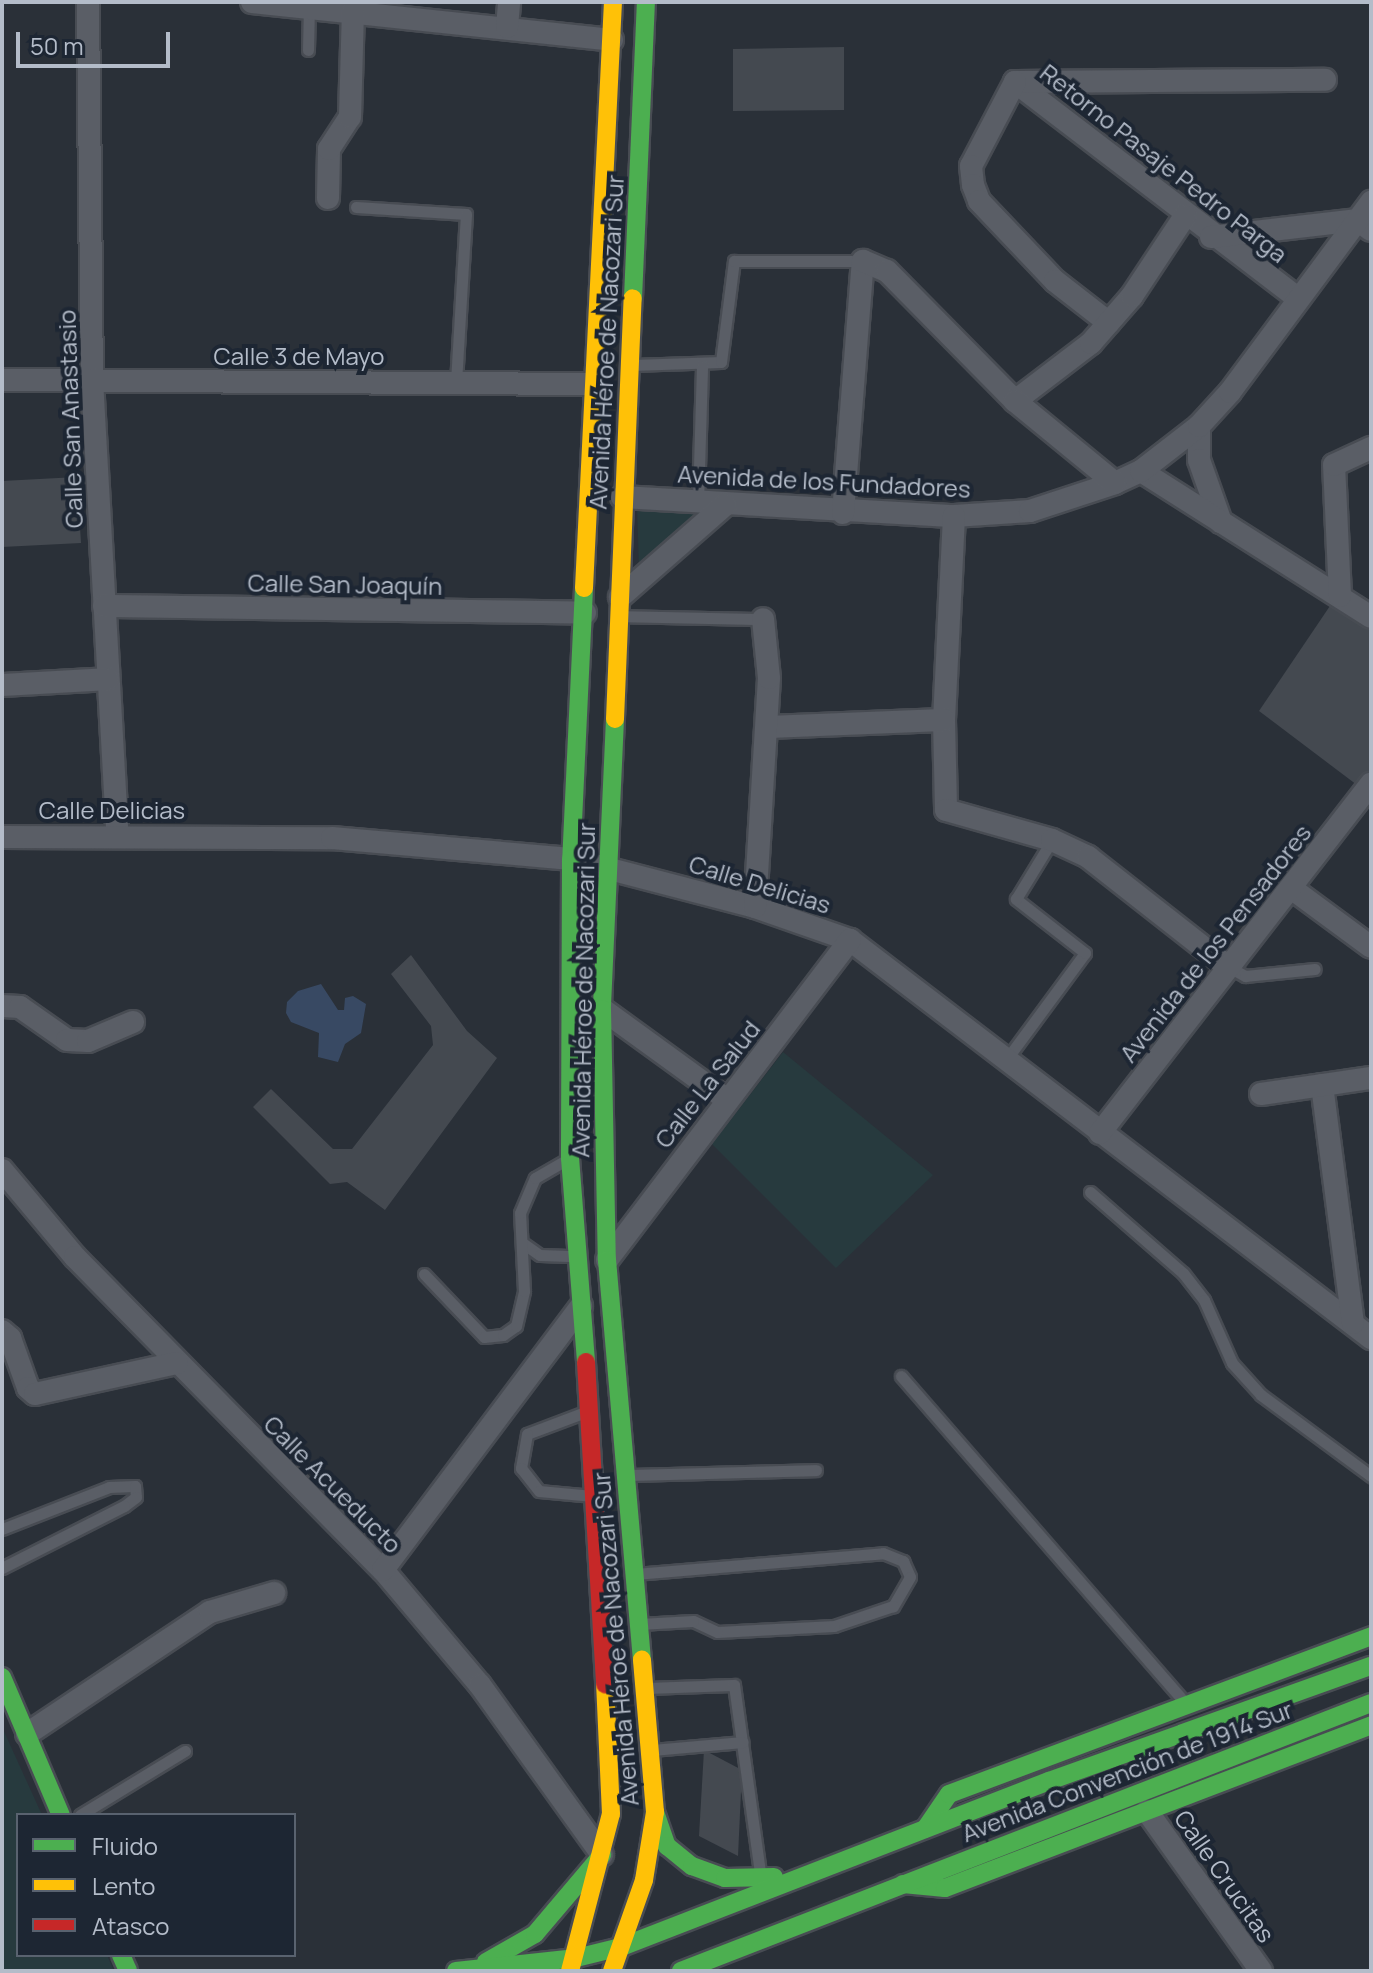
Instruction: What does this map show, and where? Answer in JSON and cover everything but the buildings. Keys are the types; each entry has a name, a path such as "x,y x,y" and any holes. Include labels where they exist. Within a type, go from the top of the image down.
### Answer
{"main road":[{"name":"Avenida Héroe de Nacozari Sur","path":"573,1964 611,1814 596,1496 570,1158 571,859 613,2"},
{"name":"Avenida Héroe de Nacozari Sur","path":"612,1971 644,1880 655,1812 607,1260 602,1009 646,2"},
{"name":"Avenida Convención de 1914 Sur","path":"925,1829 949,1794 1371,1636"},
{"name":"Avenida Convención de 1914 Sur","path":"762,1884 803,1877 953,1818 1371,1666"},
{"path":"2,1677 60,1813"},
{"name":"Avenida Convención de 1914 Sur","path":"681,1971 725,1964 901,1884 1371,1703"},
{"name":"Avenida Convención de 1914 Sur","path":"901,1884 945,1888 1371,1725"},
{"path":"655,1812 667,1846 692,1866 725,1878 762,1884"},
{"path":"465,1970 535,1934 602,1855"},
{"path":"465,1970 573,1964 621,1947 762,1884"}],"street":[{"name":"Calle San Anastasio","path":"88,2 92,380 117,834"},
{"path":"252,2 365,8 612,40"},
{"path":"507,27 509,2"},
{"path":"328,198 329,149 350,117 365,8"},
{"path":"1015,82 1325,80"},
{"name":"Retorno Pasaje Pedro Parga","path":"1109,323 1055,281 979,201 971,166 1015,82 1211,237 1298,298"},
{"path":"1015,401 1091,343 1109,323 1185,216"},
{"path":"1211,237 1367,217"},
{"name":"Avenida de los Fundadores","path":"622,497 843,513 954,516 1030,511 1115,483 1141,471 1199,426 1298,298 1367,217"},
{"path":"843,513 863,261 887,271 1015,401 1115,483"},
{"name":"Calle 3 de Mayo","path":"2,380 595,384"},
{"path":"1199,426 1199,460 1221,522"},
{"path":"1340,596 1334,465 1371,448"},
{"path":"1141,471 1371,617"},
{"path":"619,607 725,505"},
{"path":"954,516 944,720 946,810 1052,840 1088,857 1227,966"},
{"name":"Calle San Joaquín","path":"104,606 585,613"},
{"path":"755,907 769,678 763,619"},
{"path":"2,685 108,679"},
{"path":"767,727 944,720"},
{"name":"Avenida de los Pensadores","path":"1100,1133 1371,784"},
{"name":"Calle Delicias","path":"2,837 117,834 332,838 571,859 755,907 850,940 1371,1338"},
{"path":"1291,888 1371,947"},
{"name":"Calle La Salud","path":"607,1260 726,1099 850,940"},
{"path":"2,1006 20,1007 47,1032 67,1040 88,1041 133,1022"},
{"path":"602,1009 726,1099"},
{"path":"1261,1094 1371,1078"},
{"path":"1322,1085 1353,1323"},
{"name":"Calle Acueducto","path":"2,1170 75,1257 383,1570 480,1685 602,1855"},
{"path":"383,1570 581,1306"},
{"path":"2,1331 10,1338 28,1388 35,1394 177,1363"},
{"path":"27,1734 210,1612 274,1593"},
{"name":"Calle Crucitas","path":"1147,1811 1261,1971"}],"lane":[{"path":"308,50 309,7"},
{"path":"356,207 466,214 456,383"},
{"path":"629,365 702,366 721,362 726,353 734,261 863,261"},
{"path":"698,503 702,366"},
{"path":"619,607 763,619"},
{"path":"1005,1061 1085,953 1016,899 1052,840"},
{"path":"1227,966 1245,976 1315,969"},
{"path":"424,1274 484,1337 503,1335 516,1326 520,1313 524,1244 520,1213 535,1178 570,1158"},
{"path":"1090,1192 1183,1273 1204,1300 1232,1363 1261,1395 1371,1476"},
{"path":"524,1244 540,1255 577,1256"},
{"path":"901,1376 1186,1705"},
{"path":"588,1411 527,1434 521,1468 539,1491 596,1496"},
{"path":"625,1475 816,1470"},
{"path":"2,1529 109,1487 135,1486 136,1497 124,1506 2,1568"},
{"path":"634,1574 883,1553 903,1561 910,1577 893,1606 834,1626 717,1632 693,1621 638,1624"},
{"path":"644,1688 734,1685 762,1884"},
{"path":"649,1751 743,1742"},
{"path":"83,1813 185,1751"}],"green space":[{"path":"637,505 710,509 639,569"},
{"path":"783,1052 933,1175 836,1268 712,1144"},
{"path":"2,1727 41,1813 16,1813 16,1957 108,1957 114,1971 2,1971"}],"water":[{"path":"321,984 338,1010 344,1010 345,998 353,996 366,1004 361,1033 345,1044 338,1062 318,1057 319,1033 291,1022 286,1013 287,1002 298,991"}],"traffic: fast":[{"path":"633,298 646,2"},
{"path":"584,588 571,859 570,1158 586,1362"},
{"path":"615,719 602,1009 607,1260 642,1660"},
{"path":"925,1829 949,1794 1371,1636"},
{"path":"456,1971 576,1958 621,1947 1049,1781 1371,1666"},
{"path":"2,1677 60,1813"},
{"path":"681,1971 1371,1703"},
{"path":"903,1884 945,1888 1371,1725"},
{"path":"655,1812 667,1846 692,1866 725,1878 774,1877"},
{"path":"486,1962 535,1934 602,1855"},
{"path":"122,1957 128,1971"}],"traffic: slow":[{"path":"584,588 613,2"},
{"path":"615,719 633,298"},
{"path":"612,1971 644,1880 655,1812 642,1660"},
{"path":"570,1971 611,1814 605,1684"}],"traffic: jam":[{"path":"586,1362 605,1684"}]}
